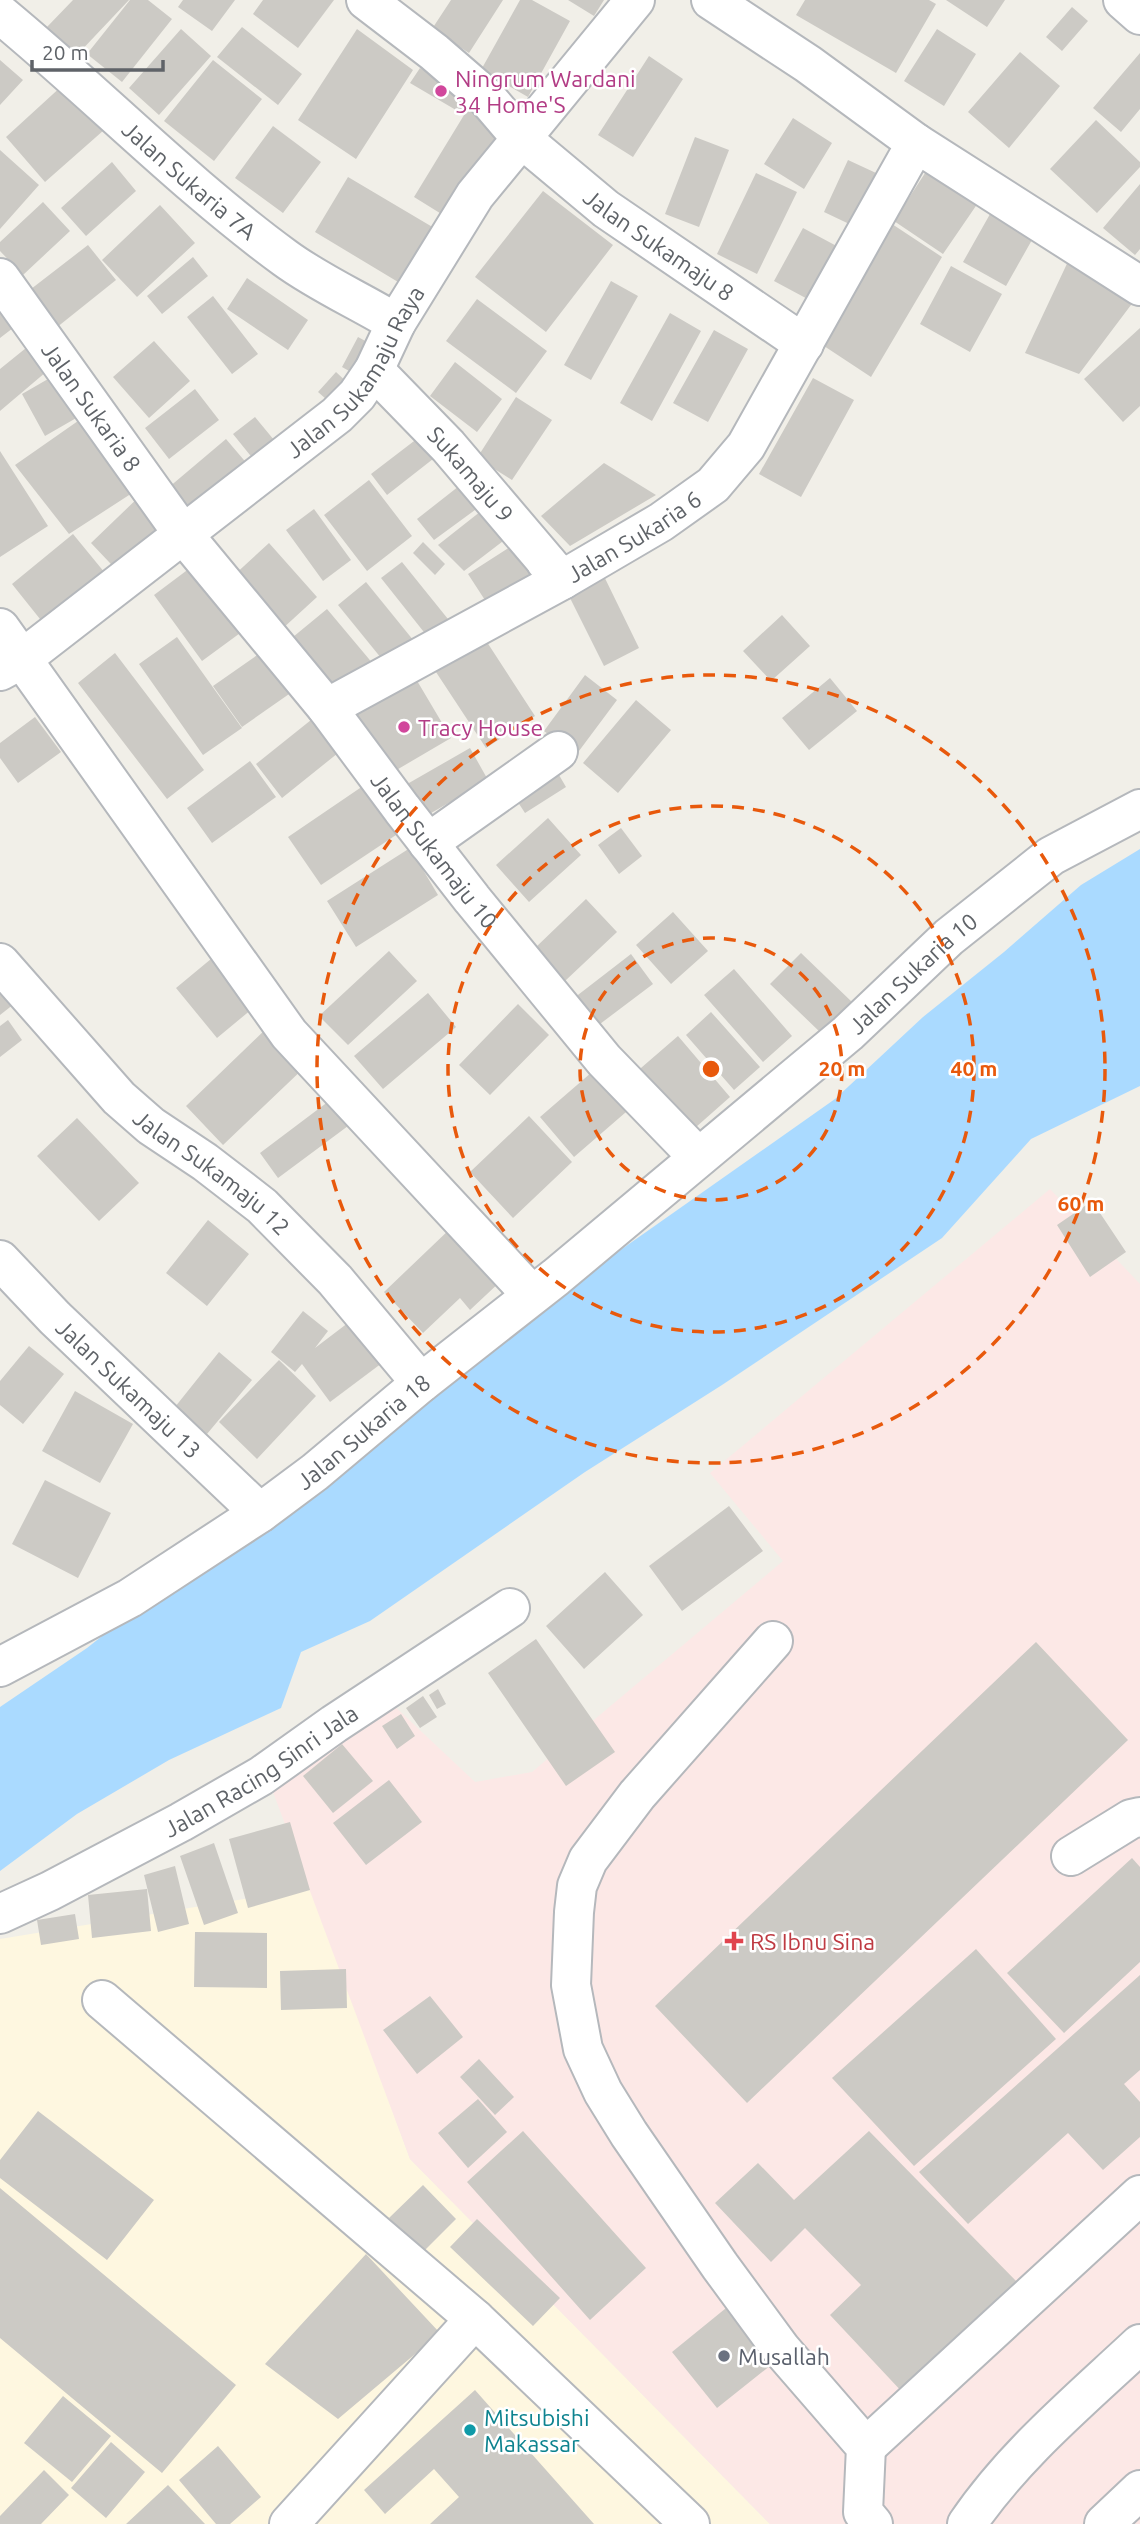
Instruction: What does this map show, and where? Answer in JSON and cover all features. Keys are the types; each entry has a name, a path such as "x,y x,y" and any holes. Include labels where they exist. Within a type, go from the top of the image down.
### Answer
{"street":[{"name":"Jalan Sukamaju 8","path":"366,0 434,52 486,97 521,138 606,209 804,344"},
{"name":"Jalan Sukamaju Raya","path":"11,665 337,415 357,395 374,370 396,323 474,195 635,0"},
{"path":"711,0 808,64 916,143 1140,286"},
{"path":"1123,0 1140,15"},
{"name":"Jalan Sukaria 7A","path":"0,14 50,55 135,135 219,208 288,260 396,323"},
{"name":"Jalan Sukaria 6","path":"374,370 455,454 562,580 661,522 713,485 746,446 916,143"},
{"name":"Jalan Sukaria 8","path":"0,278 183,534"},
{"name":"Jalan Sukamaju 10","path":"183,534 327,708 428,843 540,984 604,1060 698,1157"},
{"path":"327,708 562,580"},
{"path":"0,628 11,665 289,1034 532,1295"},
{"path":"428,843 558,751"},
{"name":"Jalan Sukaria 10","path":"698,1157 848,1033 948,937 1051,856 1140,809"},
{"name":"Jalan Sukamaju 12","path":"0,963 119,1098 151,1126 205,1162 262,1206 335,1280 421,1383"},
{"name":"Jalan Sukaria 18","path":"0,1667 131,1598 260,1513 315,1472 421,1383 556,1277 698,1157"},
{"name":"Jalan Sukamaju 13","path":"0,1260 54,1318 260,1513"},
{"name":"Jalan Racing Sinri Jala","path":"0,1914 50,1891 181,1822 261,1776 334,1724 510,1608"},
{"path":"773,1641 637,1794 588,1860 577,1886 571,1985 583,2049 603,2092 629,2134 781,2349 866,2447 863,2512 873,2524"},
{"path":"1071,1856 1131,1819 1140,1817"},
{"path":"102,2000 475,2319 690,2524"},
{"path":"866,2447 1140,2195"},
{"path":"289,2524 475,2319"},
{"path":"967,2524 984,2499 1027,2450 1140,2344"},
{"path":"1104,2524 1140,2490"}],"shaded area":[{"name":"RS Ibnu Sina","path":"1050,1189 1140,1284 1140,2524 770,2524 410,2159 273,1792 372,1685 475,1782 532,1772 783,1561 710,1473"},
{"path":"311,1888 410,2159 770,2524 0,2524 0,1939"}],"water":[{"path":"1140,849 1140,1086 1031,1139 942,1238 722,1385 585,1472 370,1621 301,1652 281,1708 169,1760 77,1814 0,1871 0,1707 87,1648 521,1320 835,1099 923,1017 1081,885"}],"building":[{"path":"73,0 129,0 77,55 47,27"},
{"path":"130,0 148,0 172,19 122,82 87,54"},
{"path":"183,0 235,0 212,31 178,7"},
{"path":"263,0 334,0 298,48 253,14"},
{"path":"451,0 503,0 469,53 432,29"},
{"path":"520,0 532,0 570,21 528,97 481,70"},
{"path":"568,0 604,0 594,16"},
{"path":"805,0 929,0 936,4 896,73 796,15"},
{"path":"946,0 1005,0 987,27"},
{"path":"1072,7 1088,21 1062,51 1046,37"},
{"path":"242,27 302,74 278,105 217,57"},
{"path":"181,29 211,56 159,115 129,88"},
{"path":"357,29 413,70 356,159 298,120"},
{"path":"937,29 976,54 944,106 904,81"},
{"path":"1020,52 1060,86 1009,148 968,112"},
{"path":"1140,53 1140,109 1121,132 1093,108"},
{"path":"649,56 683,79 633,157 598,135"},
{"path":"0,60 23,80 0,105"},
{"path":"213,60 262,99 214,161 164,121"},
{"name":"Ningrum Wardani 34 Home'S","path":"420,68 470,99 461,113 410,83"},
{"path":"64,84 104,130 45,182 6,137"},
{"path":"472,102 521,134 464,228 414,197"},
{"path":"793,118 832,143 804,189 764,164"},
{"path":"1096,120 1140,162 1140,167 1097,213 1050,169"},
{"path":"273,126 321,162 283,213 235,178"},
{"path":"695,137 729,150 699,227 665,214"},
{"path":"0,150 39,185 0,229"},
{"path":"848,160 889,179 864,231 824,212"},
{"path":"112,162 136,191 86,236 61,208"},
{"path":"929,167 980,200 943,254 894,221"},
{"path":"756,173 797,192 757,274 717,254"},
{"path":"348,177 451,238 418,294 315,232"},
{"path":"1140,184 1140,249 1135,255 1103,228"},
{"path":"543,191 613,245 546,332 475,277"},
{"path":"43,202 70,231 23,275 0,251 0,242"},
{"path":"160,205 195,243 137,297 102,260"},
{"path":"994,207 1037,231 1006,286 963,262"},
{"path":"892,224 942,257 871,377 821,344"},
{"path":"803,228 844,250 815,303 774,281"},
{"path":"88,245 116,280 51,332 22,296"},
{"path":"1072,253 1137,297 1079,374 1025,353"},
{"path":"193,257 208,276 162,314 147,296"},
{"path":"951,266 1002,294 970,352 920,324"},
{"path":"247,278 308,320 288,350 227,309"},
{"path":"611,281 638,296 591,380 564,365"},
{"path":"213,296 258,354 232,374 187,317"},
{"path":"477,299 547,351 516,393 446,341"},
{"path":"0,311 13,328 0,338"},
{"path":"670,313 701,331 652,421 620,403"},
{"path":"1140,328 1140,406 1123,422 1084,379"},
{"path":"714,330 748,349 708,422 673,403"},
{"path":"358,337 391,355 374,385 342,367"},
{"path":"154,341 190,381 149,418 113,377"},
{"path":"26,348 46,372 0,411 0,369"},
{"path":"455,362 502,399 477,432 430,396"},
{"path":"336,372 366,400 349,419 318,392"},
{"path":"55,375 78,417 45,436 22,394"},
{"path":"813,378 854,400 801,497 759,474"},
{"path":"195,389 219,420 169,459 145,428"},
{"path":"516,397 552,420 512,480 477,458"},
{"path":"88,414 143,486 69,534 15,465"},
{"path":"255,417 293,463 271,481 233,434"},
{"path":"418,438 433,459 387,495 371,474"},
{"path":"226,439 261,480 203,530 168,488"},
{"path":"0,451 48,526 0,557"},
{"path":"604,463 656,495 570,546 541,516"},
{"path":"468,479 490,499 434,540 417,519"},
{"path":"369,480 412,536 367,571 324,515"},
{"path":"144,492 180,529 127,581 91,543"},
{"path":"490,504 515,532 464,571 438,545"},
{"path":"314,509 351,560 323,581 286,530"},
{"path":"73,534 114,584 52,634 12,584"},
{"path":"521,540 546,581 494,614 468,574"},
{"path":"423,542 445,564 435,575 413,553"},
{"path":"269,543 317,597 281,630 232,577"},
{"path":"198,562 247,628 202,661 154,595"},
{"path":"402,562 452,624 431,641 381,578"},
{"path":"599,566 639,648 604,666 563,584"},
{"path":"366,582 418,646 390,669 338,605"},
{"path":"327,609 374,665 341,694 293,637"},
{"path":"782,615 810,646 771,681 743,651"},
{"path":"483,636 535,716 486,748 434,669"},
{"path":"177,637 242,728 203,755 139,664"},
{"path":"273,644 302,685 242,727 213,686"},
{"path":"115,653 204,770 167,799 78,683"},
{"path":"585,675 617,700 576,755 544,731"},
{"path":"830,678 857,711 809,750 782,718"},
{"path":"416,679 451,738 388,775 354,716"},
{"path":"636,700 671,730 618,793 583,763"},
{"path":"321,712 348,745 282,798 256,764"},
{"path":"35,717 61,752 18,783 0,758 0,743"},
{"path":"470,748 488,780 414,823 395,791"},
{"path":"250,761 276,797 212,843 187,808"},
{"path":"552,763 566,787 525,813 510,790"},
{"path":"363,786 396,835 321,885 288,837"},
{"path":"548,818 581,855 529,902 496,865"},
{"path":"621,828 642,856 619,874 598,845"},
{"path":"410,848 438,895 356,947 327,901"},
{"path":"586,899 617,932 565,981 535,948"},
{"path":"673,912 708,951 671,984 636,945"},
{"path":"389,951 417,981 348,1045 319,1016"},
{"path":"801,953 852,1002 821,1033 770,984"},
{"path":"217,954 258,1004 217,1038 176,988"},
{"path":"631,954 653,984 596,1027 574,998"},
{"path":"734,969 792,1036 763,1062 704,995"},
{"path":"0,987 14,1004 0,1015"},
{"path":"428,993 456,1027 383,1089 354,1056"},
{"path":"518,1004 549,1035 490,1095 459,1065"},
{"path":"711,1012 760,1067 734,1090 686,1035"},
{"path":"8,1020 22,1040 0,1057 0,1026"},
{"path":"270,1025 307,1065 223,1145 186,1106"},
{"path":"678,1036 730,1097 687,1135 634,1074"},
{"path":"599,1066 633,1106 574,1157 540,1117"},
{"path":"329,1101 348,1126 278,1178 260,1153"},
{"path":"529,1116 572,1162 513,1218 470,1172"},
{"path":"77,1118 139,1183 99,1221 37,1156"},
{"path":"1092,1201 1126,1252 1090,1277 1057,1225"},
{"path":"208,1220 249,1254 207,1306 166,1273"},
{"path":"452,1227 502,1280 470,1310 460,1298 423,1333 384,1292"},
{"path":"303,1311 328,1331 315,1348 361,1313 394,1354 330,1402 302,1364 295,1372 271,1352"},
{"path":"29,1346 64,1374 23,1424 0,1405 0,1381"},
{"path":"219,1352 252,1380 207,1434 175,1407"},
{"path":"279,1360 316,1396 257,1459 219,1422"},
{"path":"75,1391 133,1424 100,1483 42,1451"},
{"path":"45,1480 111,1513 78,1578 12,1544"},
{"path":"729,1506 763,1551 682,1611 649,1566"},
{"path":"605,1572 643,1615 584,1669 546,1626"},
{"path":"536,1639 615,1752 566,1786 488,1673"},
{"path":"1036,1642 1128,1740 747,2103 655,2006"},
{"path":"438,1689 446,1704 437,1709 429,1695"},
{"path":"423,1696 437,1717 420,1728 406,1708"},
{"path":"401,1714 415,1736 397,1749 382,1726"},
{"path":"342,1744 373,1781 333,1813 303,1776"},
{"path":"389,1780 422,1822 366,1865 333,1823"},
{"path":"290,1822 310,1890 248,1908 229,1839"},
{"path":"214,1843 238,1913 204,1925 180,1856"},
{"path":"1132,1858 1140,1867 1140,1962 1064,2033 1007,1973"},
{"path":"175,1866 189,1924 158,1932 144,1875"},
{"path":"147,1889 151,1931 92,1938 88,1895"},
{"path":"75,1914 79,1939 41,1945 37,1920"},
{"path":"195,1932 267,1933 267,1988 194,1987"},
{"path":"976,1949 1056,2039 914,2166 832,2078"},
{"path":"346,1969 347,2008 281,2010 280,1971"},
{"path":"1140,1975 1140,2070 1124,2084 1140,2102 1140,2137 1103,2170 1068,2133 968,2224 919,2172"},
{"path":"430,1996 463,2037 417,2074 383,2030"},
{"path":"479,2059 514,2097 495,2115 460,2077"},
{"path":"478,2099 507,2132 468,2168 438,2133"},
{"path":"38,2111 154,2200 107,2260 0,2178 0,2160"},
{"path":"523,2131 646,2268 590,2320 467,2182"},
{"path":"869,2131 1019,2284 904,2394 830,2315 861,2285 805,2228 771,2262 715,2203 758,2163 794,2200"},
{"path":"423,2185 456,2219 423,2252 389,2218"},
{"path":"0,2188 236,2385 162,2473 0,2338"},
{"path":"477,2219 560,2298 533,2326 450,2247"},
{"path":"366,2254 440,2333 338,2419 265,2364"},
{"name":"Musallah","path":"731,2304 776,2361 717,2408 672,2352"},
{"name":"Mitsubishi Makassar","path":"475,2390 594,2524 430,2524 459,2497 434,2469 385,2514 364,2490"},
{"path":"63,2396 111,2436 72,2482 24,2443"},
{"path":"111,2442 145,2472 106,2518 71,2488"},
{"path":"218,2446 261,2497 230,2524 216,2524 179,2480"},
{"path":"44,2470 69,2495 41,2524 0,2524 0,2516"},
{"path":"168,2485 205,2524 126,2524"}],"place":[{"name":"Ningrum Wardani 34 Home'S","path":"441,91"},
{"name":"Tracy House","path":"404,727"},
{"name":"RS Ibnu Sina","path":"734,1941"},
{"name":"Musallah","path":"724,2356"},
{"name":"Mitsubishi Makassar","path":"470,2430"}]}
